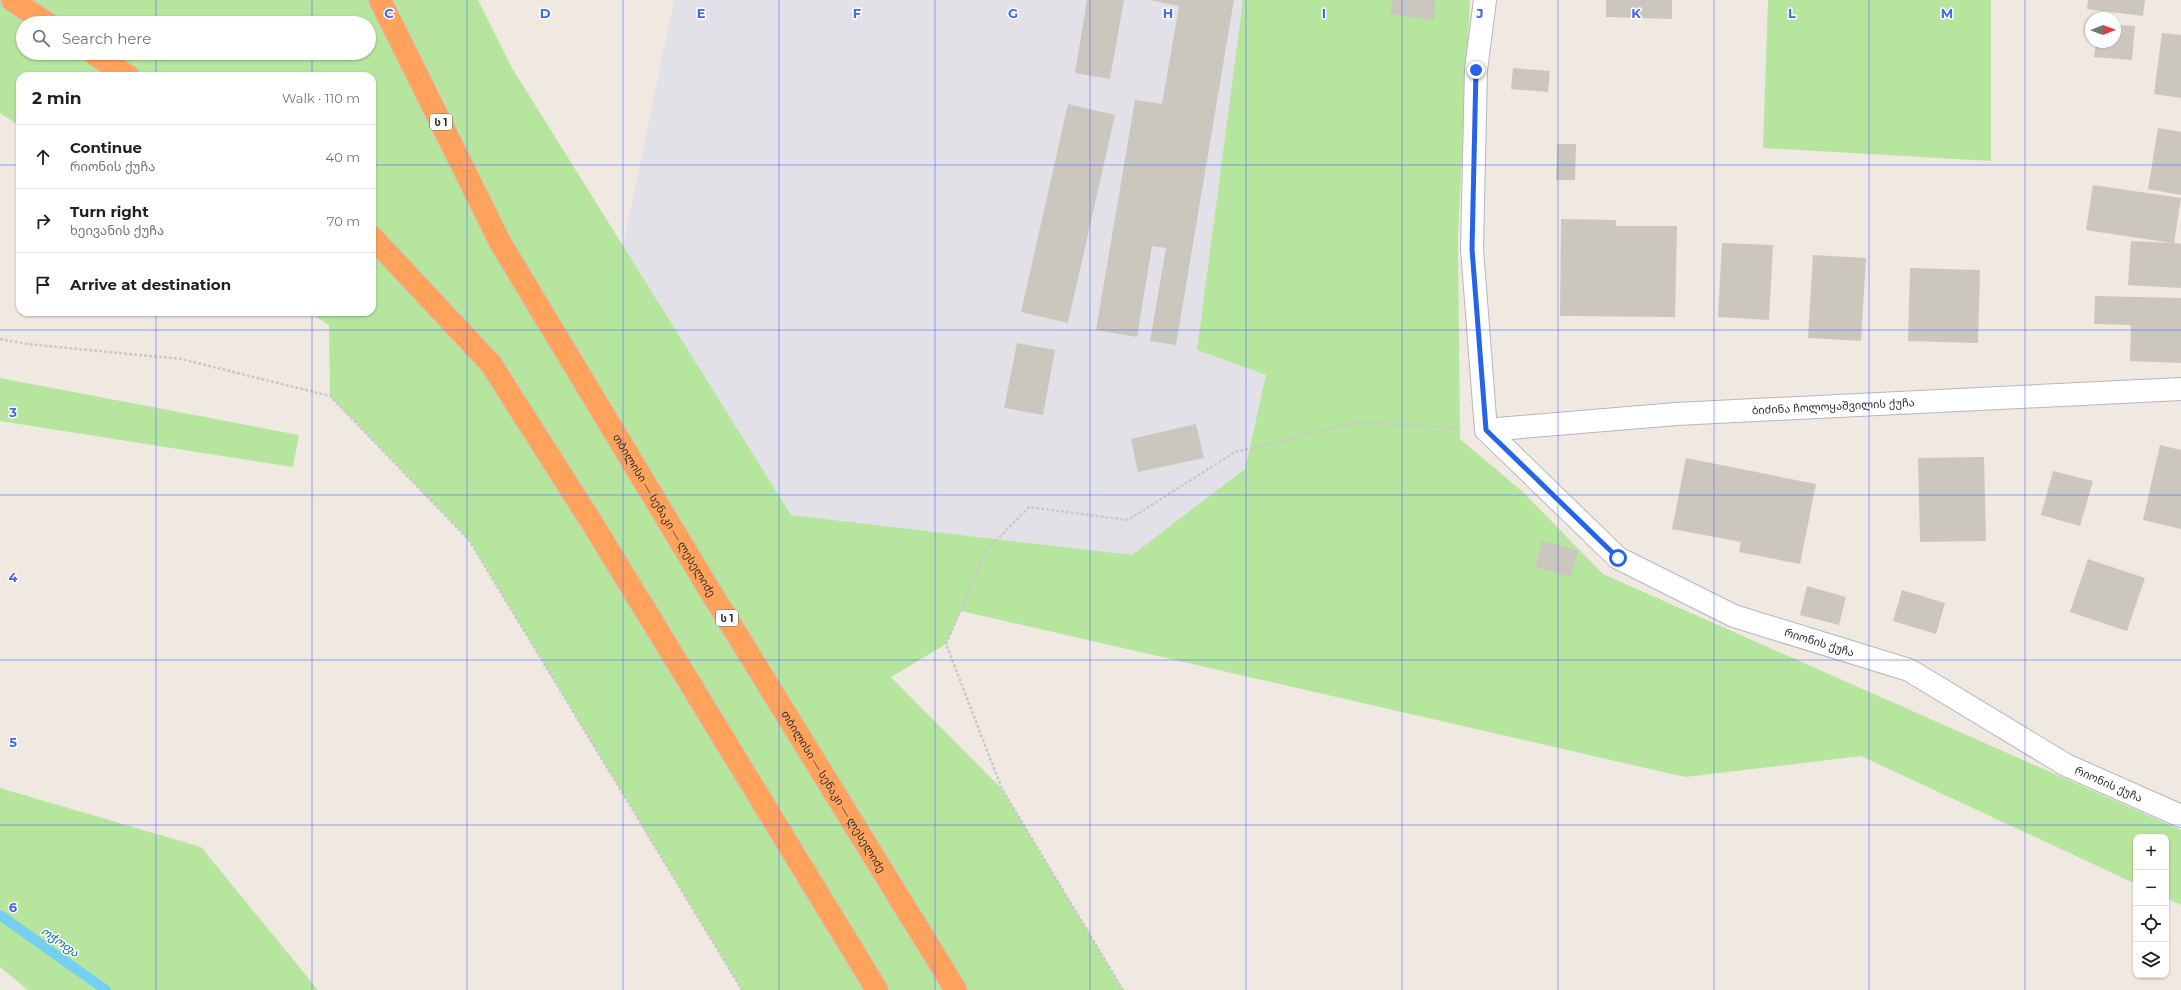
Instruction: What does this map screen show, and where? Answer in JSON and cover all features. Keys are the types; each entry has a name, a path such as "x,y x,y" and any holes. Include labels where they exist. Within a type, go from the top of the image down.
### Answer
{"highway":[{"path":"12,0 36,16"},
{"name":"თბილისი — სენაკი — ლესელიძე","path":"380,0 501,244 712,594 956,990"},
{"path":"104,60 122,72"},
{"path":"376,241 491,364 594,526 877,990"}],"street":[{"path":"1485,0 1476,70 1472,249 1486,430"},
{"name":"ბიძინა ჩოლოყაშვილის ქუჩა","path":"1486,430 1676,414 2181,389"},
{"name":"რიონის ქუჩა","path":"1486,430 1618,558 1734,616 1909,670 2066,765 2181,816"}],"path":[{"path":"0,339 27,344 181,359 330,396 469,540 742,990"},
{"path":"1123,990 1002,789 946,644 986,551 1029,507 1128,520 1235,452 1358,422 1486,430"}],"shaded area":[{"path":"674,0 1243,0 1197,350 1266,375 1245,469 1132,555 791,515 623,247"}],"green space":[{"path":"0,0 478,0 512,68 791,515 1132,555 1245,469 1266,375 1197,350 1243,0 1470,0 1458,236 1460,439 1523,492 1603,574 2181,830 2181,905 2169,899 2169,834 2133,834 2133,883 1861,756 1685,777 961,611 946,644 891,677 1002,789 1123,990 742,990 469,540 330,396 329,325 314,316 376,316 376,72 16,72 16,123 0,113"},
{"path":"1768,0 1991,0 1991,161 1763,148"},
{"path":"0,378 299,435 293,467 0,421"},
{"path":"0,788 201,847 318,990 28,990 0,967"}],"building":[{"path":"1087,0 1124,0 1110,79 1075,73"},
{"path":"1149,0 1234,0 1176,345 1150,341 1166,248 1152,246 1137,337 1096,330 1135,100 1162,104 1179,6"},
{"path":"1392,0 1436,0 1434,20 1390,14"},
{"path":"1606,0 1672,0 1672,19 1606,17"},
{"path":"2088,0 2145,0 2143,16 2121,13 2121,12 2087,9"},
{"path":"2121,25 2135,26 2132,60 2094,57 2095,48 2121,48"},
{"path":"2162,33 2181,35 2181,98 2154,94"},
{"path":"1513,68 1550,71 1548,92 1511,89"},
{"path":"1068,104 1115,115 1068,323 1021,312"},
{"path":"2158,128 2181,132 2181,195 2148,189"},
{"path":"1557,144 1576,144 1575,180 1556,180"},
{"path":"2093,185 2181,198 2174,243 2181,244 2181,288 2128,285 2131,241 2172,243 2086,230"},
{"path":"1561,219 1616,220 1616,226 1677,226 1675,317 1560,316"},
{"path":"1722,243 1773,245 1769,320 1718,317"},
{"path":"1813,255 1866,258 1861,341 1808,338"},
{"path":"1910,268 1980,270 1978,343 1908,341"},
{"path":"2095,296 2181,298 2181,363 2130,361 2131,325 2094,324"},
{"path":"1017,343 1055,350 1043,415 1004,408"},
{"path":"1196,424 1204,458 1138,472 1131,439"},
{"path":"2160,445 2181,450 2181,529 2143,520"},
{"path":"1984,457 1986,541 1920,542 1918,458"},
{"path":"1686,458 1816,484 1800,564 1739,552 1741,542 1672,529"},
{"path":"2053,471 2093,481 2080,526 2041,515"},
{"path":"1542,541 1578,550 1571,577 1535,567"},
{"path":"2088,559 2145,578 2127,631 2070,612"},
{"path":"1807,586 1846,597 1839,625 1800,615"},
{"path":"1902,590 1945,603 1936,634 1893,621"}],"waterway":[{"name":"ოჭოფა","path":"0,915 106,990"}],"route":[{"path":"1476,70 1472,249 1486,430 1618,558"}]}
